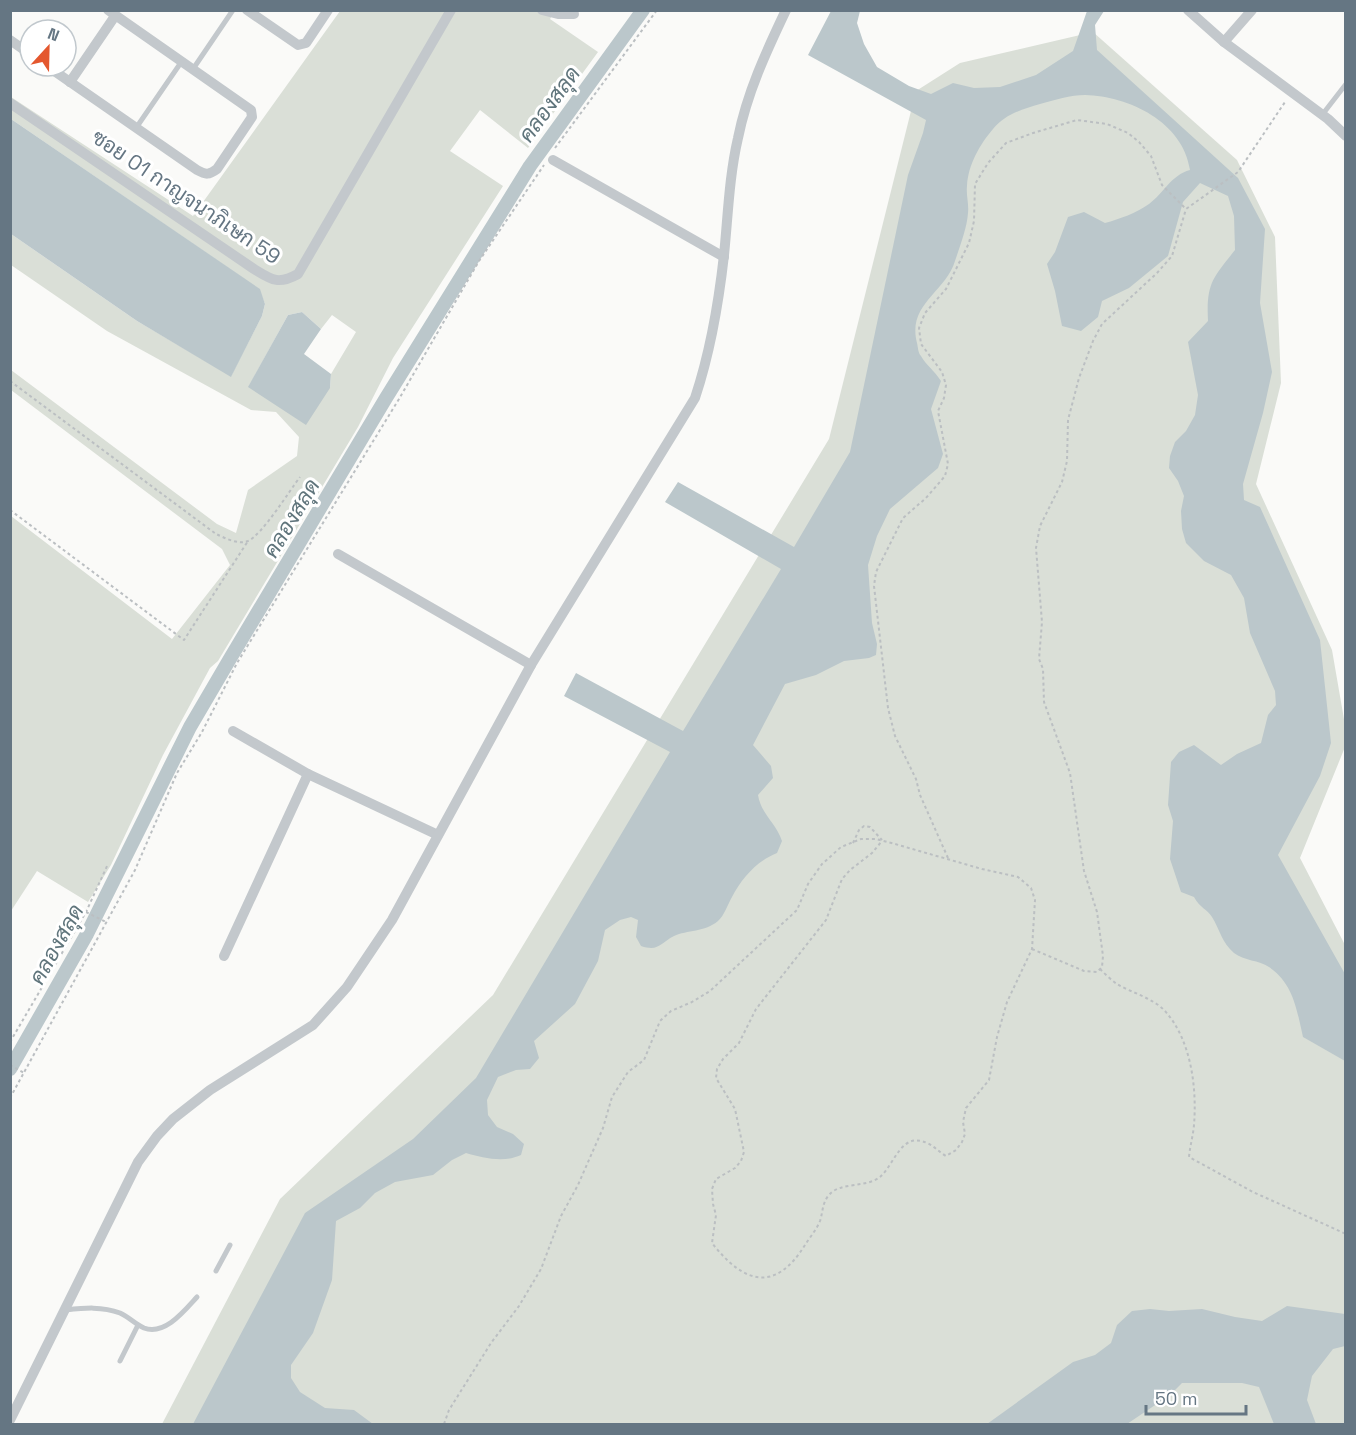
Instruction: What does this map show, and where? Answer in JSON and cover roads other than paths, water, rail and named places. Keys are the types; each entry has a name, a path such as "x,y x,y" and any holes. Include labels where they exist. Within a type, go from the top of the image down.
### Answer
{"street":[{"path":"247,10 298,45 306,43 328,10"},
{"name":"ซอย 01 กาญจนาภิเษก 59","path":"10,103 262,274 279,281 288,280 298,274 451,10"},
{"path":"542,10 558,14 574,14"},
{"path":"10,1420 138,1162 157,1136 173,1119 210,1090 313,1025 347,987 392,920 531,665 695,398 708,351 724,257 729,191 738,137 752,87 765,53 786,10"},
{"path":"1188,10 1224,42 1322,115 1346,136"},
{"path":"1224,42 1252,10"},
{"path":"64,78 197,171 204,174 211,174 217,169 252,117 251,110 114,12 70,82"},
{"path":"549,160 724,257"},
{"path":"338,554 531,665"},
{"path":"232,731 308,774 438,835"},
{"path":"224,956 308,774"}],"lane":[{"path":"193,69 233,10"},
{"path":"135,128 182,61"},
{"path":"1322,115 1346,84"},
{"path":"216,1271 230,1245"},
{"path":"65,1310 101,1308 121,1314 146,1329 154,1329 167,1325 197,1297"},
{"path":"120,1361 138,1325"}],"waterway":[{"name":"คลองสลุด","path":"10,1069 87,934 190,727 231,657 386,398 530,166 643,10"}]}
